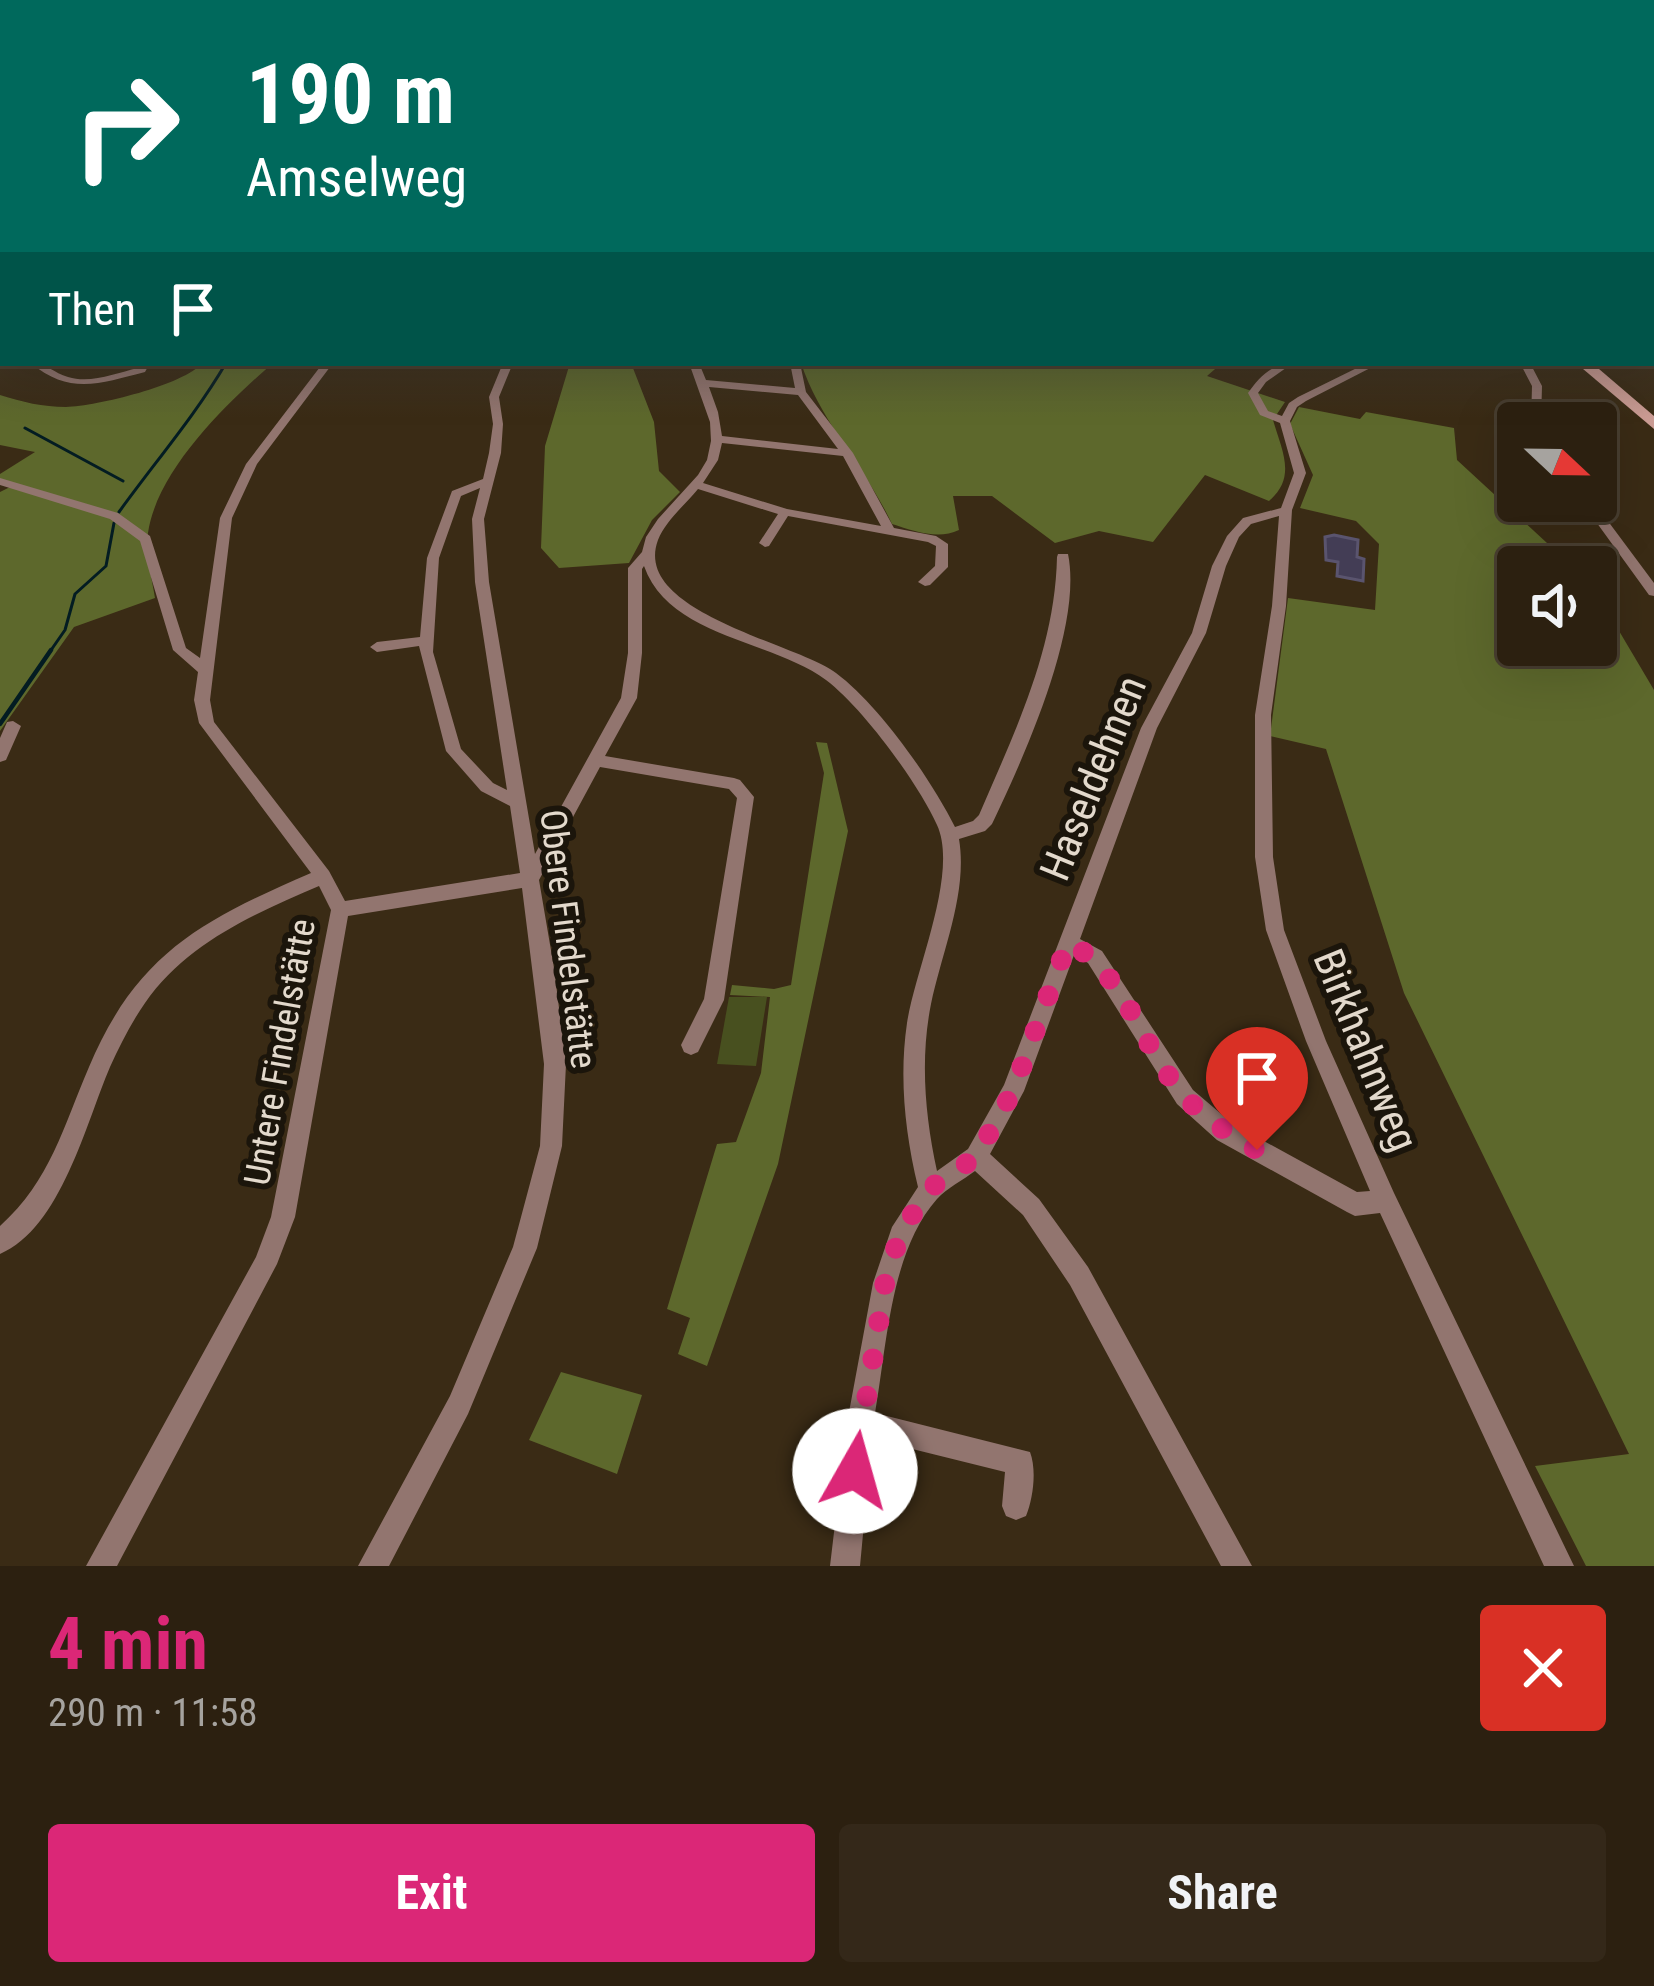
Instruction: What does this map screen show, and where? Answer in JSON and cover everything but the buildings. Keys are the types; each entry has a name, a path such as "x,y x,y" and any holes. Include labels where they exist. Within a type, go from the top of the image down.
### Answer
{"main road":[{"path":"1586,366 1654,424"}],"street":[{"path":"40,366 65,384 144,366"},
{"name":"Untere Findelstätte","path":"101,1566 266,1264 284,1217 340,910 323,876 207,723 203,668 226,518 252,464 326,366"},
{"name":"Obere Findelstätte","path":"373,1566 467,1385 525,1248 551,1146 555,1064 482,582 478,519 496,439 494,397 507,366"},
{"path":"340,910 530,879 629,698 635,568 647,554 662,519 699,486 711,467 717,439 695,366"},
{"path":"796,366 801,392 848,453 888,528"},
{"name":"Birkhahnweg","path":"1283,366 1262,380 1253,393 1264,412 1285,421 1300,473 1287,518 1263,716 1264,857 1272,911 1316,1041 1386,1201 1559,1566"},
{"path":"1285,421 1302,399 1369,366"},
{"path":"1527,366 1537,386 1537,402"},
{"path":"700,382 801,392"},
{"path":"717,439 848,453"},
{"path":"0,481 86,506 135,529 153,548 181,650 203,668"},
{"path":"484,482 456,494 449,512 433,558 427,641 454,751 487,787 517,802"},
{"path":"699,486 784,512 888,528 942,544 941,567 925,582"},
{"path":"765,543 784,512"},
{"name":"Haseldehnen","path":"845,1566 860,1423 885,1283 900,1234 929,1189 976,1157 1013,1091 1149,728 1199,633 1233,536 1247,521 1287,518"},
{"path":"1602,522 1654,592"},
{"path":"647,554 664,592 690,611 832,676 866,712 950,835 951,872 916,1049 914,1129 929,1189"},
{"path":"950,835 980,826 986,819 1058,627 1065,592 1063,557"},
{"path":"377,646 427,641"},
{"path":"0,756 14,726"},
{"path":"594,760 734,784 746,797 714,1000 691,1045"},
{"path":"0,1242 25,1222 57,1178 82,1123 99,1068 157,971 220,921 323,876"},
{"path":"1068,942 1095,957 1185,1097 1225,1132 1355,1204 1386,1201"},
{"path":"976,1157 1031,1207 1079,1276 1237,1566"},
{"path":"860,1423 1020,1462 1016,1507"}],"green space":[{"path":"198,366 270,366 197,439 165,485 148,533 155,598 74,627 0,731 0,492 12,486 0,480 0,474 35,452 0,445 0,395 41,405 80,406 159,386"},
{"path":"569,366 632,366 654,422 659,471 680,492 652,520 629,563 559,568 541,548 545,446"},
{"path":"802,366 1219,366 1207,376 1285,402 1273,420 1285,473 1269,501 1205,475 1153,542 1099,531 1055,543 992,496 953,496 959,530 917,532 892,524"},
{"path":"1299,407 1360,419 1366,412 1454,428 1457,460 1497,497 1497,522 1524,522 1550,546 1497,546 1497,666 1617,666 1617,627 1654,690 1654,1566 1586,1566 1535,1466 1629,1454 1404,993 1326,749 1270,736 1288,598 1375,610 1379,544 1356,521 1300,508 1313,475 1290,424"},
{"path":"816,742 827,743 848,831 778,1164 707,1366 678,1354 690,1318 667,1309 717,1144 736,1142 761,1073 770,997 730,995 732,985 774,989 791,985 824,773"},
{"path":"729,997 767,997 756,1066 717,1064"},
{"path":"561,1372 642,1395 617,1474 529,1440"}],"waterway":[{"path":"119,512 224,366"},
{"path":"25,428 123,481"},
{"path":"49,653 65,630 75,594 106,566 114,523"},
{"path":"0,724 51,650"}],"route":[{"path":"855,1471 885,1283 900,1234 929,1189 976,1157 1013,1091 1068,942 1095,957 1185,1097 1225,1132 1257,1150"}]}
